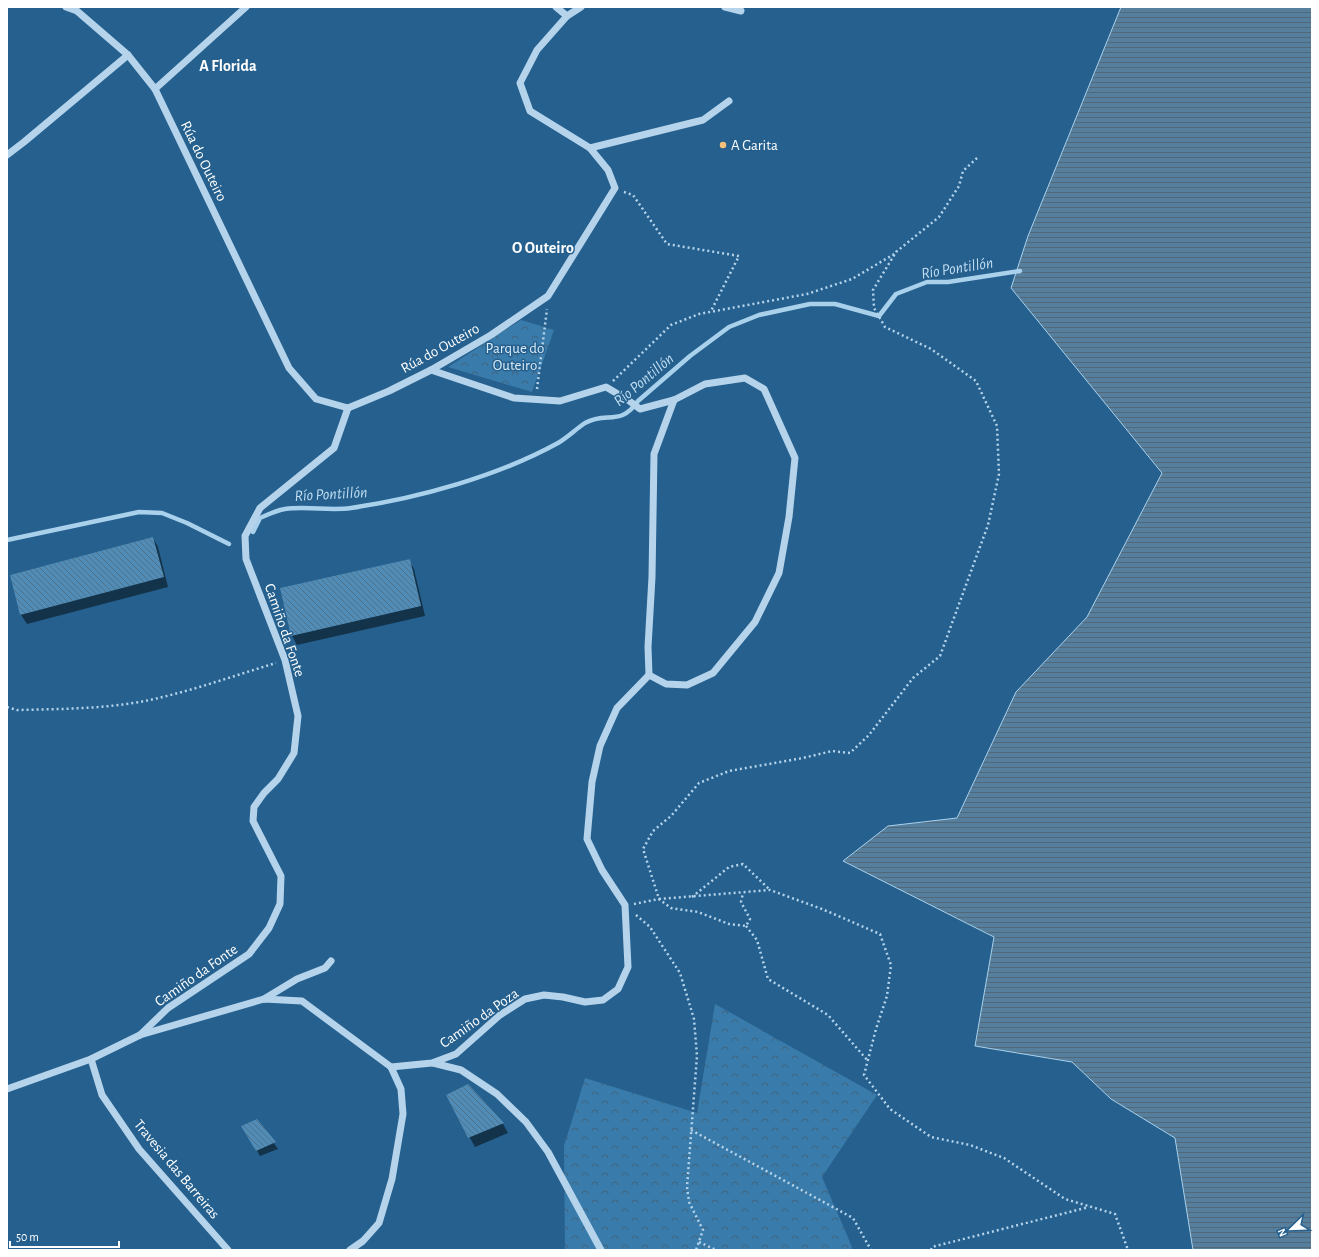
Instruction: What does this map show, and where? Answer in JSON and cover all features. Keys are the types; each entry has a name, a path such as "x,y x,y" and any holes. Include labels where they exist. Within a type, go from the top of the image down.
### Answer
{"street":[{"name":"Rúa do Outeiro","path":"66,7 77,11 128,55 155,89 289,368 316,399 348,408 389,391 431,370 491,335 548,296 615,188"},
{"path":"155,89 246,7"},
{"path":"556,7 567,16"},
{"path":"581,7 567,16 537,50 520,83 530,111 590,148 608,170 615,188"},
{"path":"725,7 741,11"},
{"path":"7,155 128,55"},
{"path":"590,148 703,120 729,101"},
{"path":"431,370 514,398 560,401 606,387 640,409 674,400 705,384 746,378 764,389 795,458 789,517 779,573 755,622 713,673 687,684 666,684 649,675"},
{"path":"625,905 602,870 587,839 592,782 600,746 618,708 649,675 648,647 652,577 654,454 674,400"},
{"name":"Camiño da Fonte","path":"140,1035 168,1008 249,954 269,928 280,904 281,876 253,822 254,808 264,793 278,779 294,753 298,716 285,660 246,559 245,536 260,508 334,448 348,408"},
{"name":"Camiño da Poza","path":"391,1068 432,1063 456,1054 500,1015 525,999 544,995 563,997 585,1002 603,1000 618,989 628,967 625,905"},
{"path":"7,1089 91,1059 140,1035 264,999 297,979 325,968 331,961"},
{"path":"264,999 302,1001 391,1068 401,1089 403,1114 392,1179 378,1223 363,1240 350,1250"},
{"name":"Travesia das Barreiras","path":"91,1059 102,1095 139,1149 228,1250"},
{"path":"432,1063 461,1070 497,1094 526,1122 548,1152 601,1250"}],"path":[{"path":"606,387 671,325 699,314 807,294 852,279 896,252 939,217 959,186 963,171 977,158"},
{"path":"615,188 633,195 667,244 739,256 710,312"},
{"path":"868,1061 828,1015 768,979 757,940 746,926 728,924 698,912 671,908 659,899 643,848 653,831 671,816 699,783 729,771 803,758 832,751 850,753 869,735 913,678 940,656 988,525 999,474 997,426 976,381 931,349 884,327 874,308 873,290 896,252"},
{"path":"536,399 548,296"},
{"path":"7,707 17,710 84,708 144,701 190,689 285,660"},
{"path":"692,897 729,867 743,864 770,890 822,909 880,934 891,965 887,996 864,1075 890,1109 931,1137 970,1145 1004,1158 1065,1198 1115,1214 1128,1250"},
{"path":"625,905 659,899 770,890"},
{"path":"743,892 741,902 750,919 746,926"},
{"path":"625,905 650,927 680,973 694,1019 697,1056 687,1187 689,1202 703,1230 696,1250"},
{"path":"691,1130 853,1218 871,1250"},
{"path":"931,1250 932,1247 1090,1206"},
{"path":"699,1242 716,1250"}],"green space":[{"name":"Parque do Outeiro","path":"521,320 554,330 532,392 448,367"},
{"path":"715,1004 877,1095 822,1177 852,1247 851,1250 565,1250 564,1146 585,1078 697,1113"}],"shaded area":[{"path":"1121,7 1312,7 1312,1250 1193,1250 1175,1138 1111,1099 1072,1062 975,1046 994,937 843,861 888,826 957,818 1016,692 1087,617 1162,473 1011,288 1028,236"}],"building":[{"path":"153,537 164,577 20,615 10,575"},
{"path":"410,559 421,606 291,636 280,588"},
{"path":"468,1084 504,1123 468,1138 446,1095"},
{"path":"257,1119 276,1142 256,1151 241,1126"}],"waterway":[{"name":"Río Pontillón","path":"253,532 260,518 282,510 293,508 343,509 377,504 431,492 510,466 558,443 585,423 600,418 625,414 690,356 729,327 759,315 810,304 835,304 879,316 896,294 927,282 948,282 1020,271"},
{"name":"Río Pontillón","path":"7,540 139,512 162,513 187,523 229,544"}],"place":[{"name":"A Garita","path":"723,145"}],"district":[{"name":"A Florida","path":"228,65"},
{"name":"O Outeiro","path":"543,247"}]}
